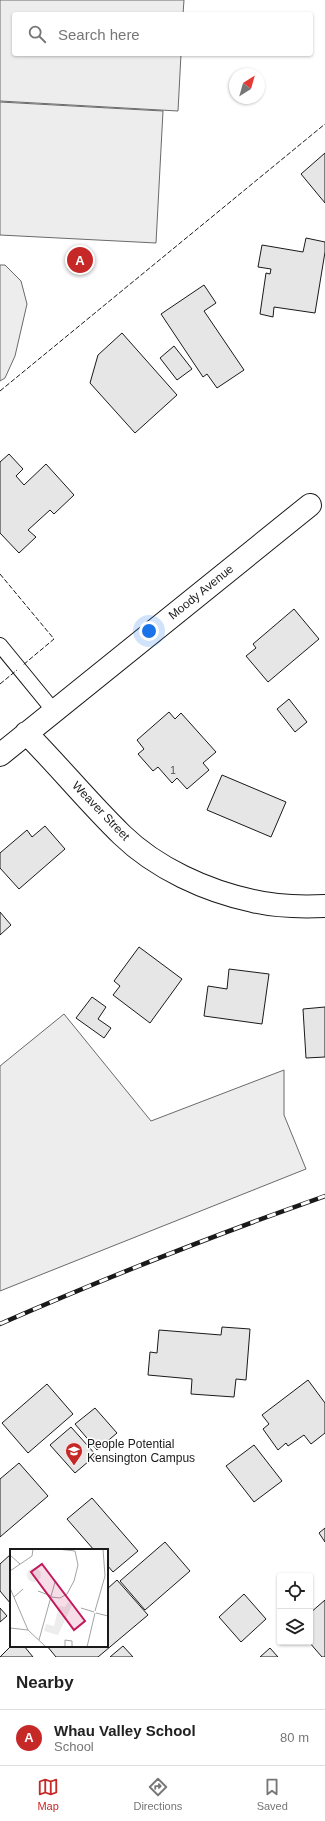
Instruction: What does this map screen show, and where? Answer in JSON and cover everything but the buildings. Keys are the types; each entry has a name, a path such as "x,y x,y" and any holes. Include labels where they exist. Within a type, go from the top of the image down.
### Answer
{"street":[{"name":"Moody Avenue","path":"0,755 310,505"},
{"name":"Weaver Street","path":"26,733 122,836 178,875 252,902 291,907 325,906"}],"lane":[{"path":"0,644 54,711"}],"shaded area":[{"path":"0,0 184,0 183,12 12,12 12,56 181,56 178,111 0,101"},
{"path":"0,102 163,111 156,243 0,235"},
{"path":"0,265 5,265 21,281 27,304 15,356 5,378 0,381"},
{"path":"64,1014 151,1121 284,1070 284,1115 306,1169 0,1291 0,1066"}],"railway":[{"path":"0,1324 161,1257 325,1196"}],"fence":[{"path":"0,391 325,124"},
{"path":"0,574 54,639 23,665"},
{"path":"0,684 17,670"}],"place":[{"name":"Whau Valley School","path":"80,260"},
{"name":"People Potential Kensington Campus","path":"74,1466"}]}
